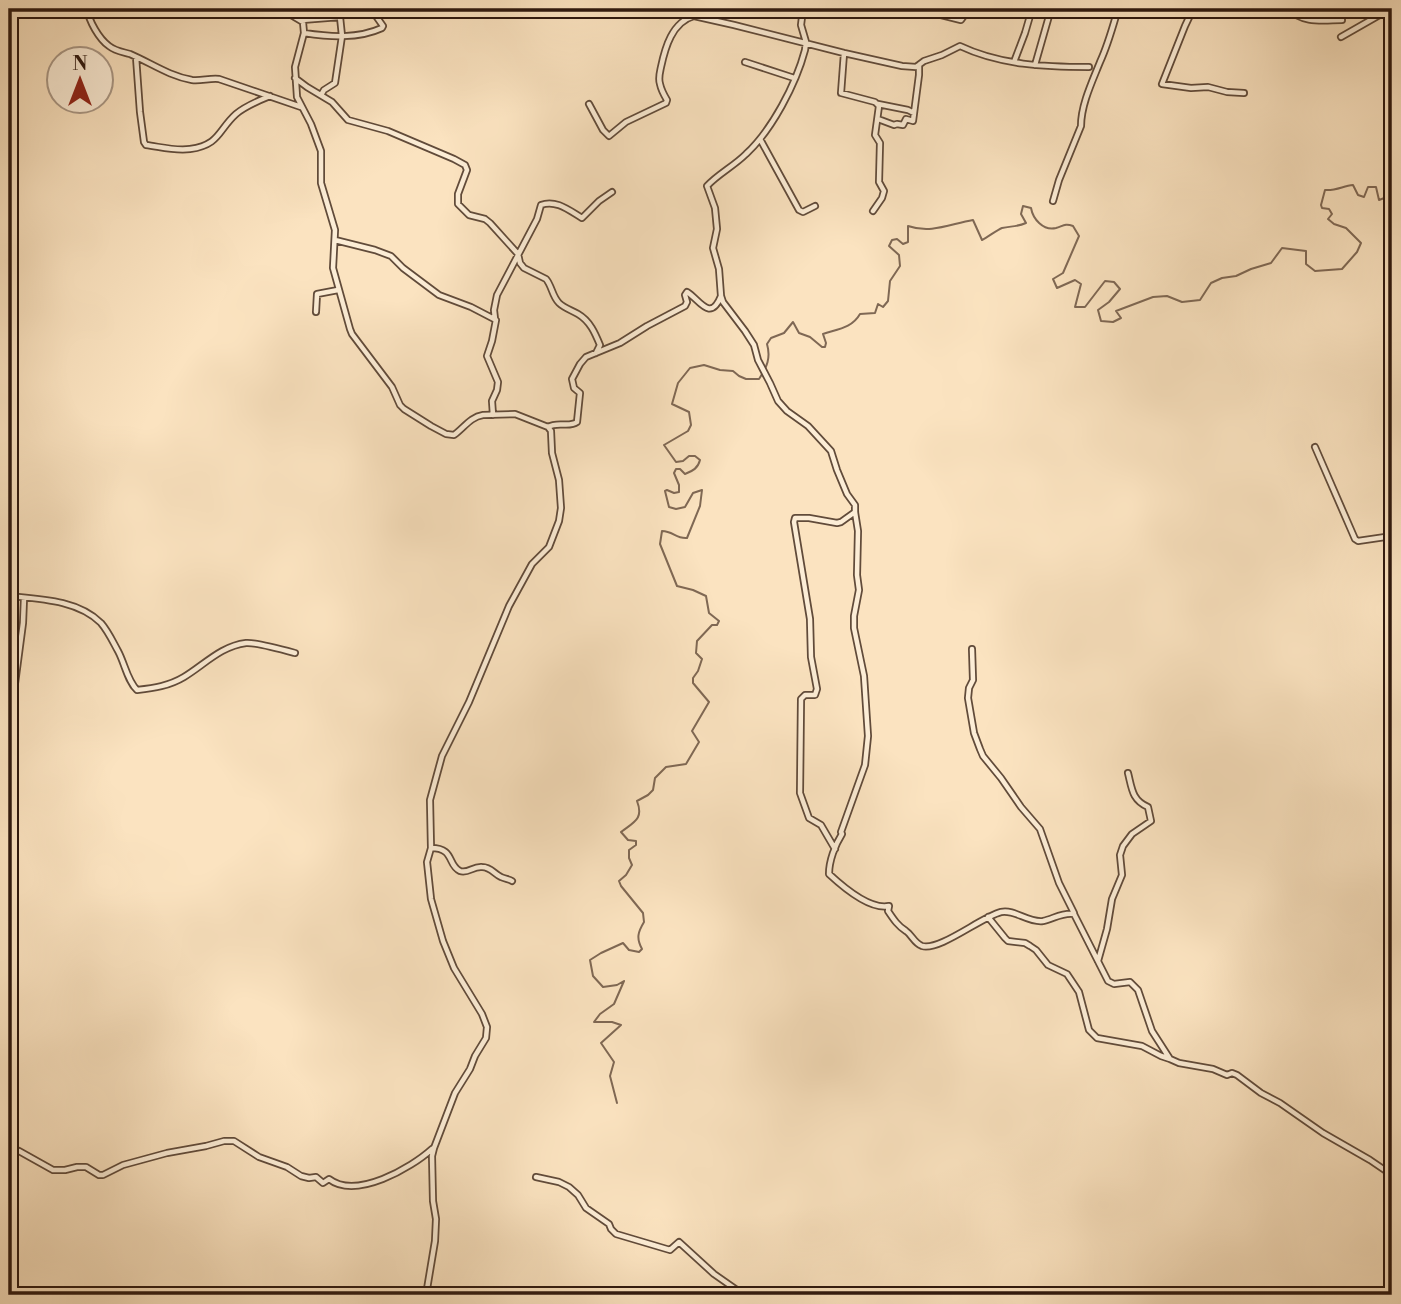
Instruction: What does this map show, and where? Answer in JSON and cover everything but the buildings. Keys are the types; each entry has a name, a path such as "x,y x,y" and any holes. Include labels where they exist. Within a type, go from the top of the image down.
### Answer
{"street":[{"path":"87,9 89,21 105,43 114,49 175,76 194,80 219,79 302,107"},
{"path":"281,9 301,20 340,17 351,9"},
{"path":"304,33 332,37 367,34 382,28 371,9"},
{"path":"671,9 902,66 919,65 958,46 1014,62 1089,67"},
{"path":"803,9 802,25 806,42 803,56 784,100 760,139 743,157 707,186 715,208 718,229 713,248 723,302 754,345 758,360 778,401 808,426 831,451 844,487 855,505 859,590 854,628 864,676 868,750 830,867 830,876 869,902 883,907 889,905 888,911 898,925 919,945 929,946 948,939 988,917 1006,911 1040,921 1068,913 1074,914"},
{"path":"891,9 961,20 969,9"},
{"path":"1014,62 1032,9"},
{"path":"1035,65 1051,9"},
{"path":"1053,201 1081,126 1085,103 1118,9"},
{"path":"1194,9 1162,84 1244,93"},
{"path":"1289,9 1303,19 1342,20"},
{"path":"1341,37 1390,9"},
{"path":"589,104 609,136 626,122 666,102 659,80 663,57 671,36 679,24 691,14"},
{"path":"321,95 335,83 342,36 340,17"},
{"path":"301,20 304,33 296,59 297,97 321,151 320,176 335,230 333,268 352,334 392,387 400,405 446,433 454,435 478,415 515,414 548,427 551,430 552,453 559,480 561,508 551,544 532,564 509,606 469,702 442,756 430,800 431,848 427,862 431,899 454,968 487,1027 486,1038 455,1093 433,1148 435,1241 426,1295"},
{"path":"844,53 841,93 915,113"},
{"path":"136,57 140,112 146,145 182,149 201,146 218,136 240,110 271,96"},
{"path":"745,62 794,78"},
{"path":"878,119 894,125 903,125 906,119 913,121 919,65"},
{"path":"295,78 336,105 348,120 388,131 464,165 467,170 458,194 458,204 469,215 490,223 518,254 524,268 549,281 554,298 593,328 600,345 596,353"},
{"path":"873,211 884,191 878,177 878,104"},
{"path":"760,139 799,209 803,212 815,206"},
{"path":"493,415 492,401 498,382 487,356 496,321 494,310 497,295 537,219 541,205 548,202 556,204 582,218 612,192"},
{"path":"335,240 383,253 439,295 495,319"},
{"path":"316,312 318,293 338,290"},
{"path":"548,427 555,424 574,425 577,422 580,393 575,388 573,378 584,359 620,343 685,306 687,292 703,307 708,308 717,304 721,296"},
{"path":"600,345 608,348"},
{"path":"1315,447 1354,539 1358,541 1392,536"},
{"path":"836,850 821,825 809,818 800,793 801,699 805,695 815,695 817,690 811,657 810,619 794,522 795,519 807,517 841,522 855,512"},
{"path":"9,597 65,604 81,609 99,621 109,634 130,681 137,690 167,685 184,677 210,658 237,645 252,643 295,653"},
{"path":"9,729 24,598"},
{"path":"972,649 973,680 968,698 974,733 983,756 1042,832 1059,883 1097,962 1110,983 1130,982 1135,986 1152,1031 1170,1059"},
{"path":"1097,962 1112,900 1122,875 1123,846 1132,834 1151,821 1148,807 1135,798 1128,773"},
{"path":"431,848 446,852 462,871 484,867 512,881"},
{"path":"988,917 1004,938 1025,943 1036,950 1048,965 1067,974 1079,992 1089,1030 1097,1038 1142,1045 1170,1059 1227,1075 1237,1075 1261,1093 1392,1175"},
{"path":"9,1147 53,1171 86,1167 103,1175 123,1165 167,1153 234,1141 258,1157 287,1167 305,1178 316,1177 323,1183 329,1179 341,1185 380,1182 424,1157 433,1148"},
{"path":"536,1177 569,1187 586,1208 609,1224 617,1234 670,1250 679,1242 714,1274 744,1295"}],"waterway":[{"path":"617,1103 610,1076 614,1062 601,1043 621,1025 594,1022 614,1004 624,981 603,987 593,976 590,960 623,943 629,950 639,952 642,949 638,935 644,922 643,913 619,881 632,865 629,850 636,845 636,841 628,840 621,832 636,820 639,812 637,801 653,790 655,778 666,767 686,764 699,742 692,731 709,702 693,683 702,659 696,653 697,641 719,621 709,613 706,596 677,586 660,544 662,531 687,538 700,506 702,490 693,493 685,507 676,509 669,507 665,491 679,492 674,473 676,469 685,474 695,469 700,460 689,456 676,462 664,445 688,431 691,425 689,412 672,404 678,383 690,368 704,365 733,371 746,379 759,379 768,362 767,344 771,338 784,333 793,322 799,333 825,347 823,334 849,325 860,314 875,313 878,304 883,307 888,301 890,281 900,266 899,255 889,246 892,240 897,239 903,244 908,242 908,226 933,229 973,220 982,240 1002,228 1026,223 1021,214 1023,206 1031,208 1036,220 1047,228 1073,226 1079,236 1063,273 1053,279 1057,288 1075,280 1081,284 1075,307 1085,307 1105,281 1114,282 1120,289 1098,310 1101,321 1113,322 1121,318 1116,311 1153,297 1167,296 1182,302 1200,300 1211,283 1271,263 1282,248 1306,251 1306,264 1315,271 1342,269 1361,243 1346,228 1328,219 1332,214 1321,205 1325,190 1353,185 1358,195 1364,197 1368,187 1376,187 1379,200 1387,197 1392,188"}]}
